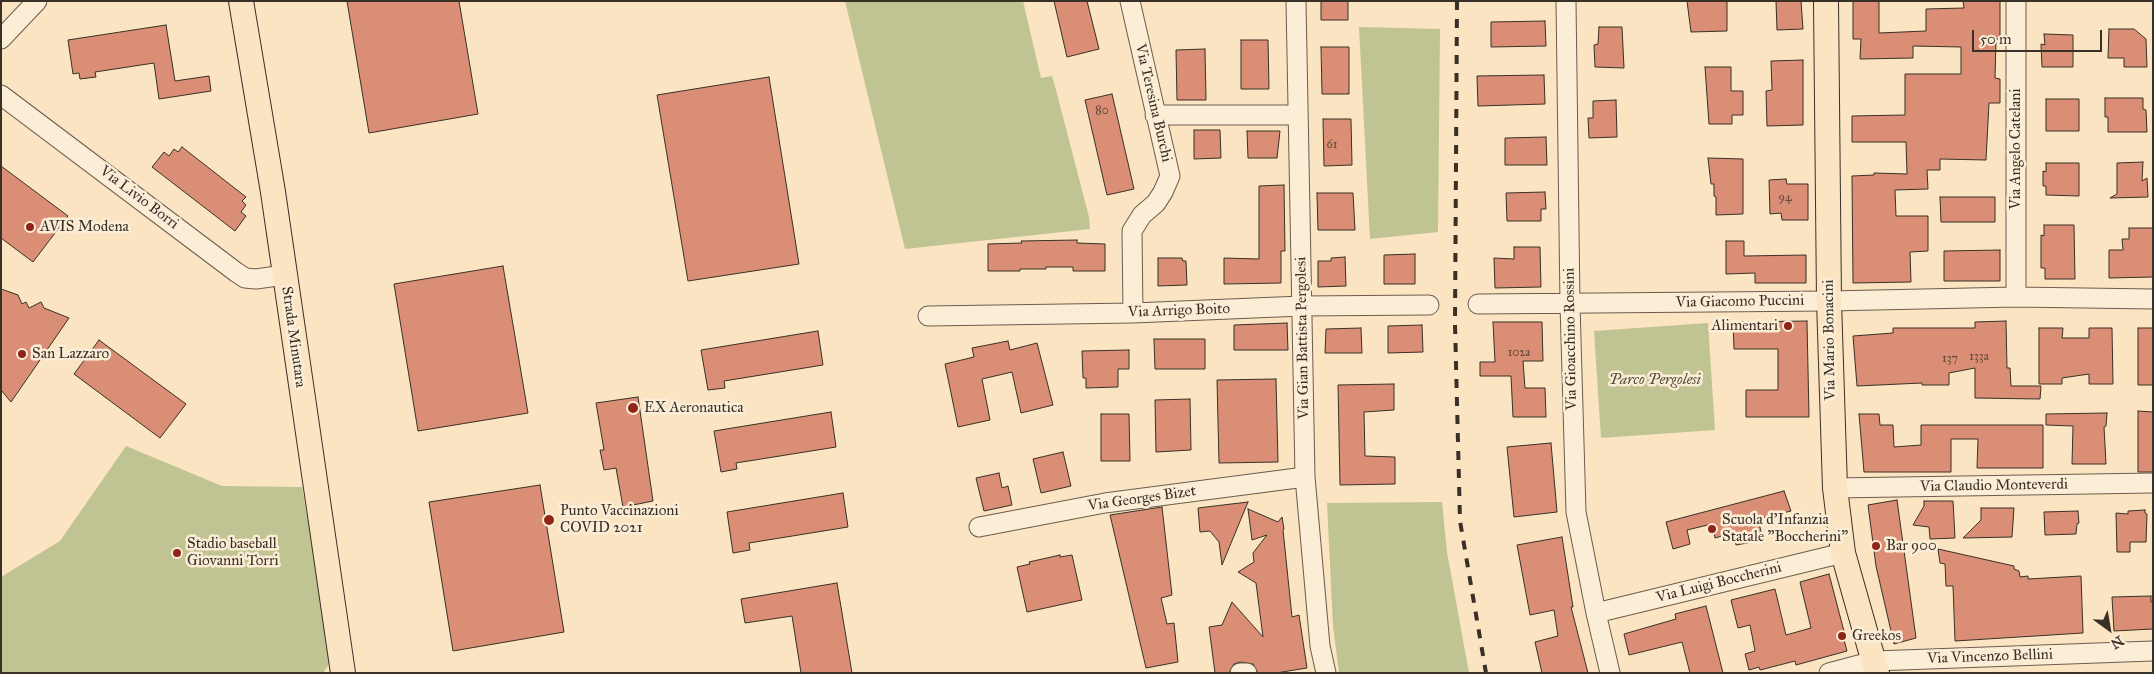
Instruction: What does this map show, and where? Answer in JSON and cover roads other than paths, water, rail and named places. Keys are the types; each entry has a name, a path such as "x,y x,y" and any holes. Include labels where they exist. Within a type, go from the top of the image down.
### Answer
{"main road":[{"name":"Strada Minutara","path":"241,1 343,673"},
{"name":"Via Mario Bonacini","path":"1826,1 1829,301 1835,488 1843,553 1875,667"}],"street":[{"path":"1,39 37,1"},
{"name":"Via Teresina Burchi","path":"1130,1 1170,176 1156,203 1142,215 1132,231 1133,313"},
{"name":"Via Gian Battista Pergolesi","path":"1296,1 1306,477 1320,646 1326,673"},
{"name":"Via Gioacchino Rossini","path":"1566,1 1570,304 1576,512 1610,673"},
{"name":"Via Angelo Catelani","path":"2016,1 2016,297"},
{"name":"Via Livio Borri","path":"1,95 245,278 256,279 284,275"},
{"path":"1155,115 1298,115"},
{"name":"Via Giacomo Puccini","path":"1478,304 1829,301 2016,297 2153,300"},
{"name":"Via Arrigo Boito","path":"928,316 1133,313 1302,306 1430,304"},
{"name":"Via Georges Bizet","path":"979,527 1105,503 1306,477"},
{"name":"Via Claudio Monteverdi","path":"1835,488 2153,483"},
{"name":"Via Luigi Boccherini","path":"1596,613 1843,553"},
{"name":"Via Vincenzo Bellini","path":"1829,673 1875,667 2153,651"},
{"path":"1240,673 1247,673"}],"railway":[{"path":"1457,1 1455,324 1460,521 1486,673"}],"place":[{"name":"AVIS Modena","path":"30,227"},
{"name":"Alimentari","path":"1788,326"},
{"name":"San Lazzaro","path":"22,354"},
{"name":"EX Aeronautica","path":"633,408"},
{"name":"Punto Vaccinazioni COVID 2021","path":"549,520"},
{"name":"Scuola d'Infanzia Statale \"Boccherini\"","path":"1712,529"},
{"name":"Bar 900","path":"1876,546"},
{"name":"Stadio baseball Giovanni Torri","path":"177,553"},
{"name":"Greekos","path":"1842,636"}],"park label":[{"name":"Parco Pergolesi","path":"1655,380"}]}
